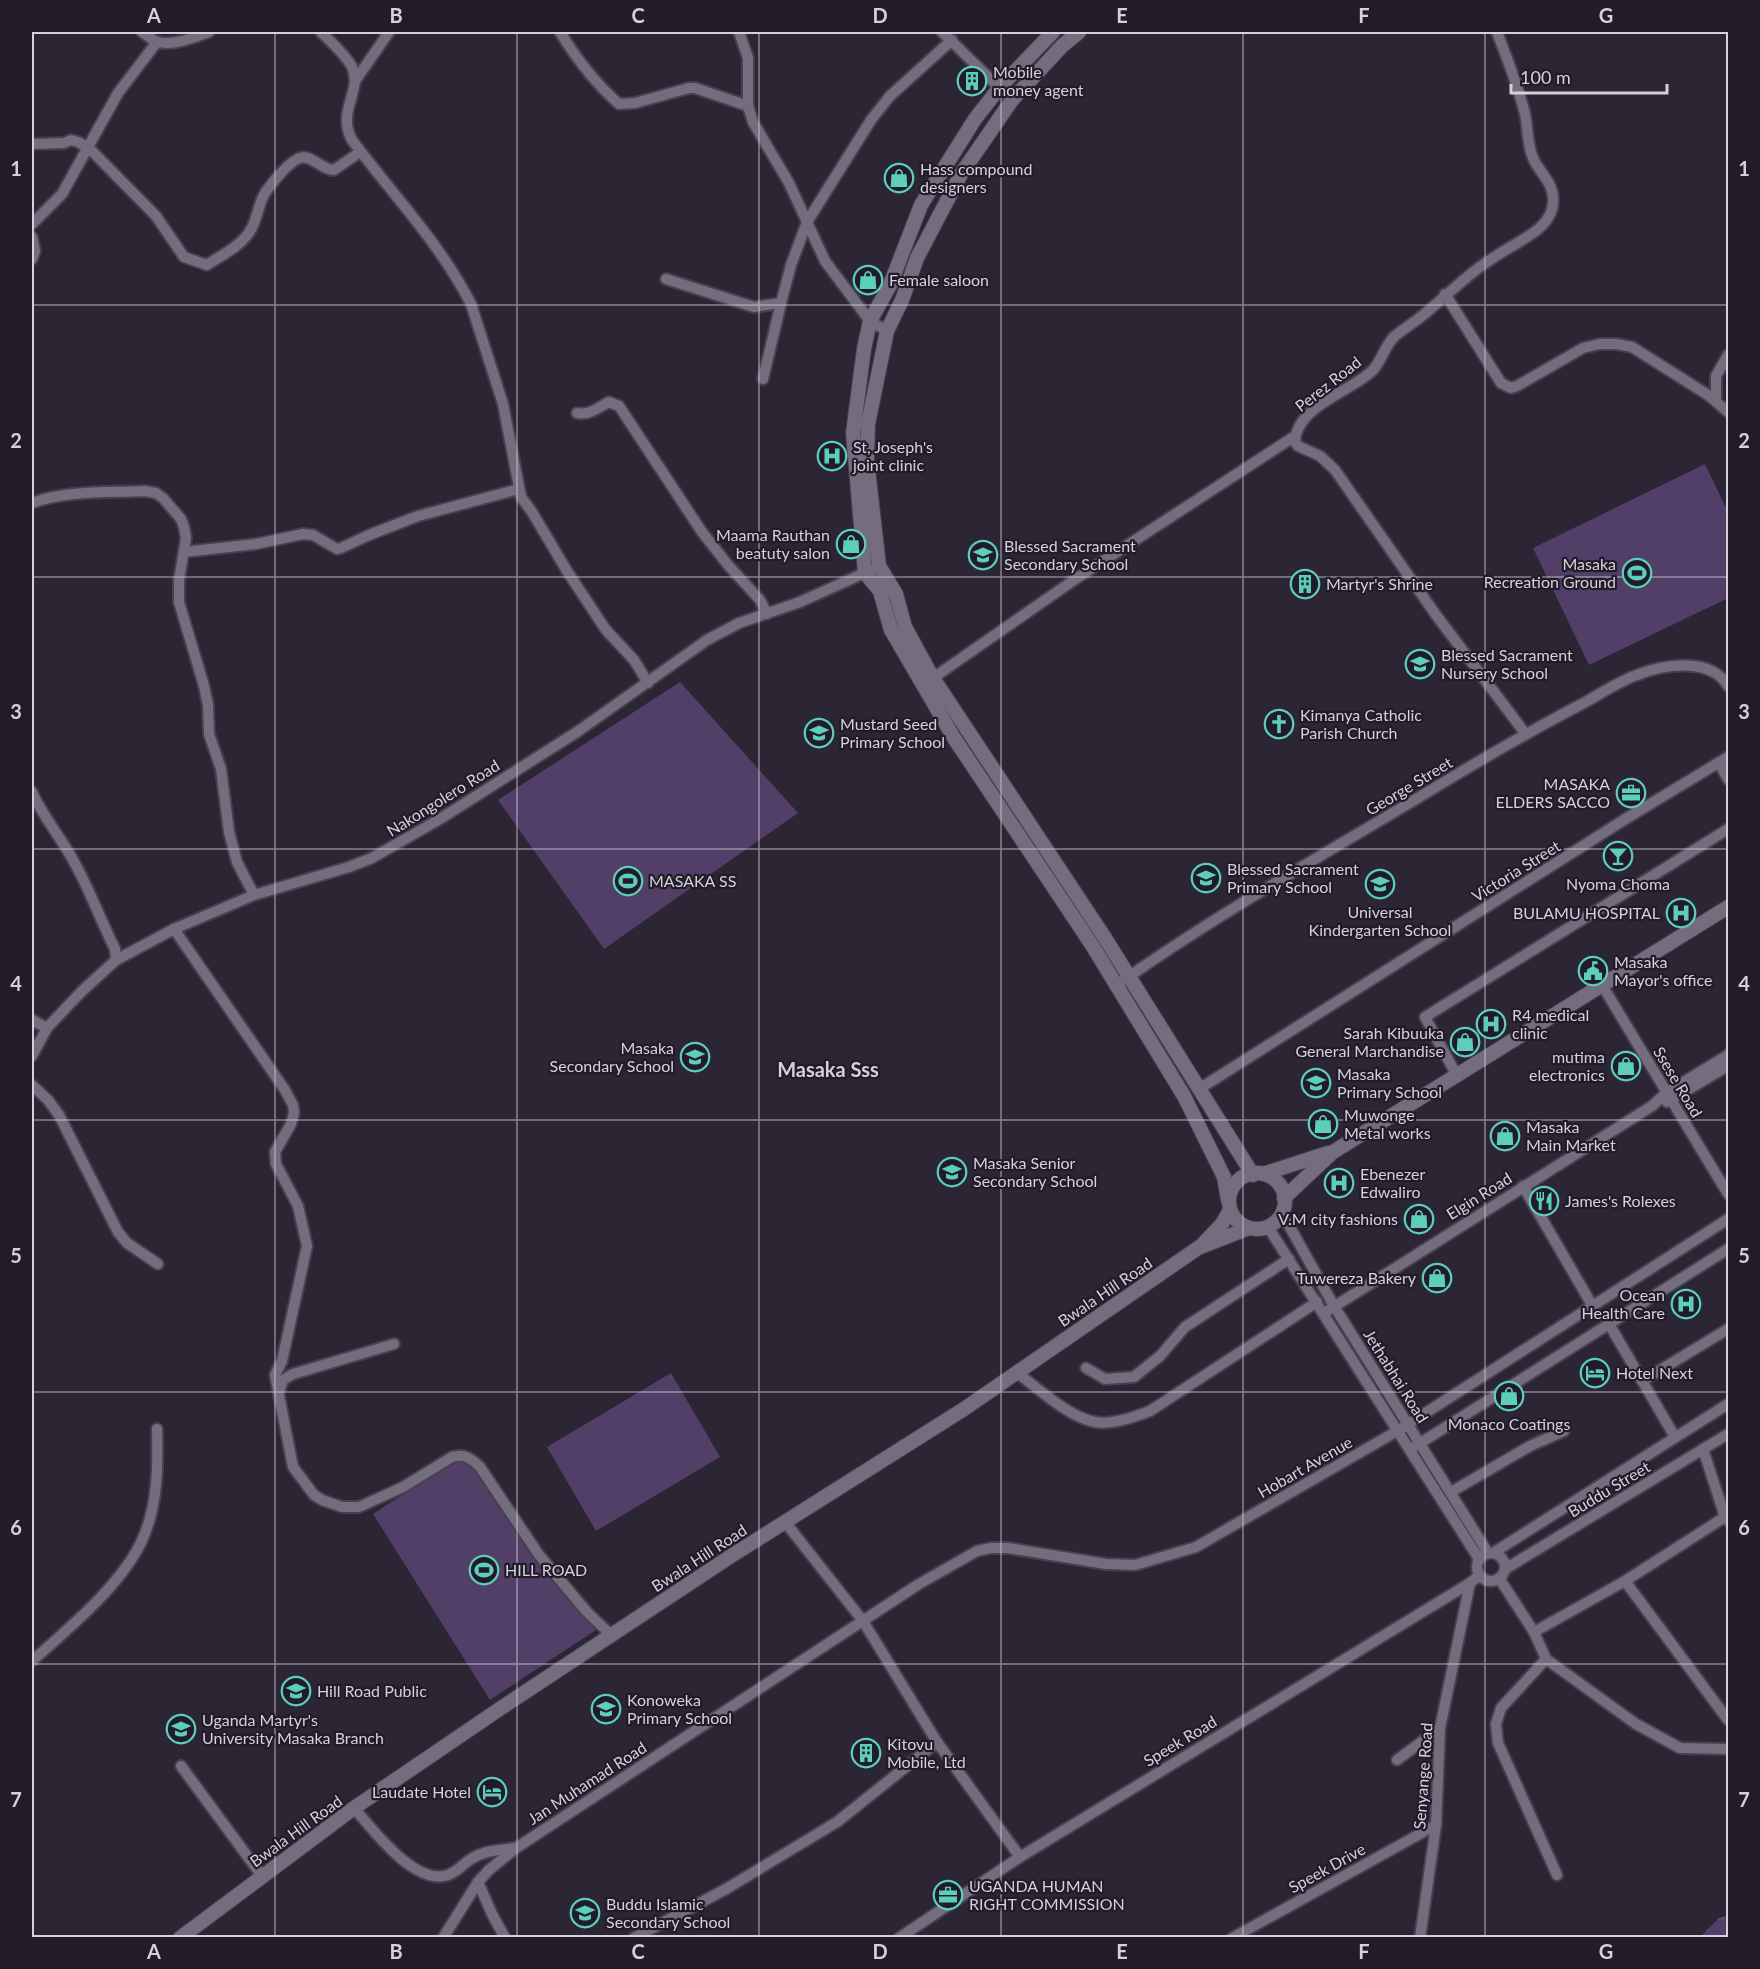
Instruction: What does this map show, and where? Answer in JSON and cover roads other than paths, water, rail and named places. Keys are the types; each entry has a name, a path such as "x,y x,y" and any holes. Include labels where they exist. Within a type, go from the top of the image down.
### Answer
{"street":[{"path":"142,32 157,42 178,41 209,32"},
{"path":"321,32 347,60 354,73 355,81"},
{"path":"389,32 355,81 348,105 349,134 360,152 426,231 471,304 503,404 521,497 606,630 634,660 648,683"},
{"path":"560,32 571,50 619,104 635,103 695,88 747,106"},
{"path":"739,32 748,58 747,106 753,122 789,183 825,261 870,321 887,331"},
{"path":"942,32 1012,100"},
{"path":"1062,46 1053,32 1000,87 975,119 921,205 890,285 870,321 853,434 865,573 880,591 891,630 954,738 1092,945 1184,1096 1224,1177 1229,1205 1237,1221 1248,1228 1258,1229 1276,1222 1282,1213 1284,1198 1278,1183 1258,1174 1199,1089 1105,938 933,678 905,627 896,594 879,566 867,460 868,424 887,331 902,300 917,258 961,174 1012,100 1062,46 1079,32"},
{"name":"Perez Road","path":"1497,32 1515,79 1525,116 1531,152 1534,160 1549,180 1553,192 1553,204 1549,217 1533,233 1485,262 1395,336 1373,369 1304,419 1295,436 1295,442 1298,446 1320,456 1335,470 1436,615 1525,734"},
{"path":"763,379 791,265 807,222 872,120 890,96 952,40"},
{"path":"32,224 62,194 118,93 157,42"},
{"path":"32,144 64,143 71,140 89,148 156,216 184,258 207,265 247,236 253,226 262,197 297,158 306,157 330,171 360,152"},
{"path":"32,237 35,251 32,259"},
{"path":"666,279 754,306 781,303"},
{"path":"1445,294 1505,386 1511,388 1517,386 1583,348 1600,344 1616,344 1632,347 1716,401 1728,412"},
{"path":"1716,401 1716,376 1728,355"},
{"path":"577,413 588,413 609,402 619,406 702,532 760,600 766,614"},
{"path":"933,678 1074,580 1295,436"},
{"path":"184,552 256,544 303,534 314,535 337,549 418,516 519,489"},
{"path":"32,503 72,496 145,491 156,493 163,498 181,519 186,538 179,580 179,602 204,686 208,705 210,740 221,769 229,832 237,862 254,895"},
{"name":"Nakongolero Road","path":"32,1056 47,1028 116,960 174,929 254,895 349,867 406,840 577,732 707,640 739,623 800,603 879,566"},
{"name":"George Street","path":"1116,985 1230,910 1525,734 1636,675 1683,666 1705,667 1718,673 1728,686"},
{"path":"1724,760 1728,778"},
{"name":"Victoria Street","path":"1199,1089 1607,831 1724,760"},
{"path":"32,792 46,820 82,876 115,949 116,960"},
{"path":"1456,1074 1425,1017 1728,829"},
{"path":"1284,1198 1333,1152 1728,907"},
{"path":"174,929 293,1105 291,1124 275,1152 279,1173 297,1206 307,1249 299,1276 282,1362 275,1375 293,1467 314,1495 342,1507 359,1507 403,1487 452,1457 462,1455 472,1459 480,1467 539,1556 612,1636"},
{"name":"Ssese Road","path":"1602,986 1728,1194"},
{"path":"32,1020 47,1028"},
{"name":"Elgin Road","path":"1670,1096 1728,1055"},
{"name":"Elgin Road","path":"1324,1313 1652,1106 1728,1066"},
{"path":"32,1084 54,1107 122,1238 158,1264"},
{"path":"1198,1248 1222,1224 1236,1182 1244,1176 1333,1152"},
{"path":"1523,1186 1592,1305"},
{"name":"Jethabhai Road","path":"1282,1213 1403,1427"},
{"name":"Hobart Avenue","path":"862,1621 919,1584 977,1551 1008,1548 1106,1564 1135,1565 1196,1547 1403,1427 1728,1219"},
{"name":"Jethabhai Road","path":"1268,1227 1487,1555"},
{"name":"Bwala Hill Road","path":"180,1938 354,1808 612,1636 964,1408 1198,1248 1248,1228"},
{"path":"1415,1446 1728,1249"},
{"path":"1086,1368 1105,1378 1134,1377 1160,1356 1185,1327 1289,1259"},
{"path":"1016,1372 1065,1410 1096,1422 1125,1420 1150,1411 1317,1302"},
{"path":"1609,1324 1675,1437"},
{"path":"1642,1381 1728,1329"},
{"path":"278,1395 283,1380 293,1374 394,1344"},
{"path":"1502,1574 1489,1581 1477,1570 1487,1555 1728,1404"},
{"path":"32,1661 74,1624 120,1575 136,1552 144,1537 155,1496 157,1428"},
{"path":"1451,1492 1530,1446 1564,1431"},
{"name":"Buddu Street","path":"1502,1574 1728,1434"},
{"name":"Jethabhai Road","path":"1415,1446 1451,1492 1487,1555"},
{"path":"1534,1632 1625,1581 1727,1518 1703,1449"},
{"path":"785,1522 862,1621 937,1742 1020,1857"},
{"path":"1487,1555 1502,1558 1502,1574 1546,1659 1636,1724 1680,1748 1728,1749"},
{"name":"Speek Road","path":"899,1938 1020,1857 1480,1575"},
{"path":"1625,1581 1728,1720"},
{"name":"Senyange Road","path":"1420,1938 1436,1825 1440,1728 1470,1583"},
{"name":"Jan Muhamad Road","path":"443,1938 478,1882 516,1848 862,1621"},
{"path":"1546,1659 1501,1708 1496,1724 1498,1743 1557,1875"},
{"path":"1397,1760 1440,1728"},
{"path":"634,1938 726,1889 837,1822 937,1742"},
{"path":"182,1766 262,1876"},
{"path":"354,1808 382,1841 408,1864 427,1873 446,1876 482,1854 516,1848"},
{"name":"Speek Drive","path":"1232,1938 1436,1825"},
{"path":"478,1882 505,1938"}],"place":[{"name":"Mobile money agent","path":"972,81"},
{"name":"Hass compound designers","path":"899,178"},
{"name":"Female saloon","path":"868,280"},
{"name":"St, Joseph's joint clinic","path":"832,456"},
{"name":"Maama Rauthan beatuty salon","path":"851,544"},
{"name":"Blessed Sacrament Secondary School","path":"983,555"},
{"name":"Masaka Recreation Ground","path":"1637,573"},
{"name":"Martyr's Shrine","path":"1305,584"},
{"name":"Blessed Sacrament Nursery School","path":"1420,664"},
{"name":"Kimanya Catholic Parish Church","path":"1279,724"},
{"name":"Mustard Seed Primary School","path":"819,733"},
{"name":"MASAKA ELDERS SACCO","path":"1631,793"},
{"name":"Nyoma Choma","path":"1618,856"},
{"name":"Blessed Sacrament Primary School","path":"1206,878"},
{"name":"MASAKA SS","path":"628,881"},
{"name":"Universal Kindergarten School","path":"1380,884"},
{"name":"BULAMU HOSPITAL","path":"1681,913"},
{"name":"Masaka Mayor's office","path":"1593,971"},
{"name":"R4 medical clinic","path":"1491,1024"},
{"name":"Sarah Kibuuka General Marchandise","path":"1465,1042"},
{"name":"Masaka Secondary School","path":"695,1057"},
{"name":"mutima electronics","path":"1626,1066"},
{"name":"Masaka Primary School","path":"1316,1083"},
{"name":"Muwonge Metal works","path":"1323,1124"},
{"name":"Masaka Main Market","path":"1505,1136"},
{"name":"Masaka Senior Secondary School","path":"952,1172"},
{"name":"Ebenezer Edwaliro","path":"1339,1183"},
{"name":"James's Rolexes","path":"1544,1201"},
{"name":"V.M city fashions","path":"1419,1219"},
{"name":"Tuwereza Bakery","path":"1437,1278"},
{"name":"Ocean Health Care","path":"1686,1304"},
{"name":"Hotel Next","path":"1595,1373"},
{"name":"Monaco Coatings","path":"1509,1396"},
{"name":"HILL ROAD","path":"484,1570"},
{"name":"Hill Road Public","path":"296,1691"},
{"name":"Konoweka Primary School","path":"606,1709"},
{"name":"Uganda Martyr's University Masaka Branch","path":"181,1729"},
{"name":"Kitovu Mobile, Ltd","path":"866,1753"},
{"name":"Laudate Hotel","path":"492,1792"},
{"name":"UGANDA HUMAN RIGHT COMMISSION","path":"948,1895"},
{"name":"Buddu Islamic Secondary School","path":"585,1913"}],"district":[{"name":"Masaka Sss","path":"828,1070"}]}
